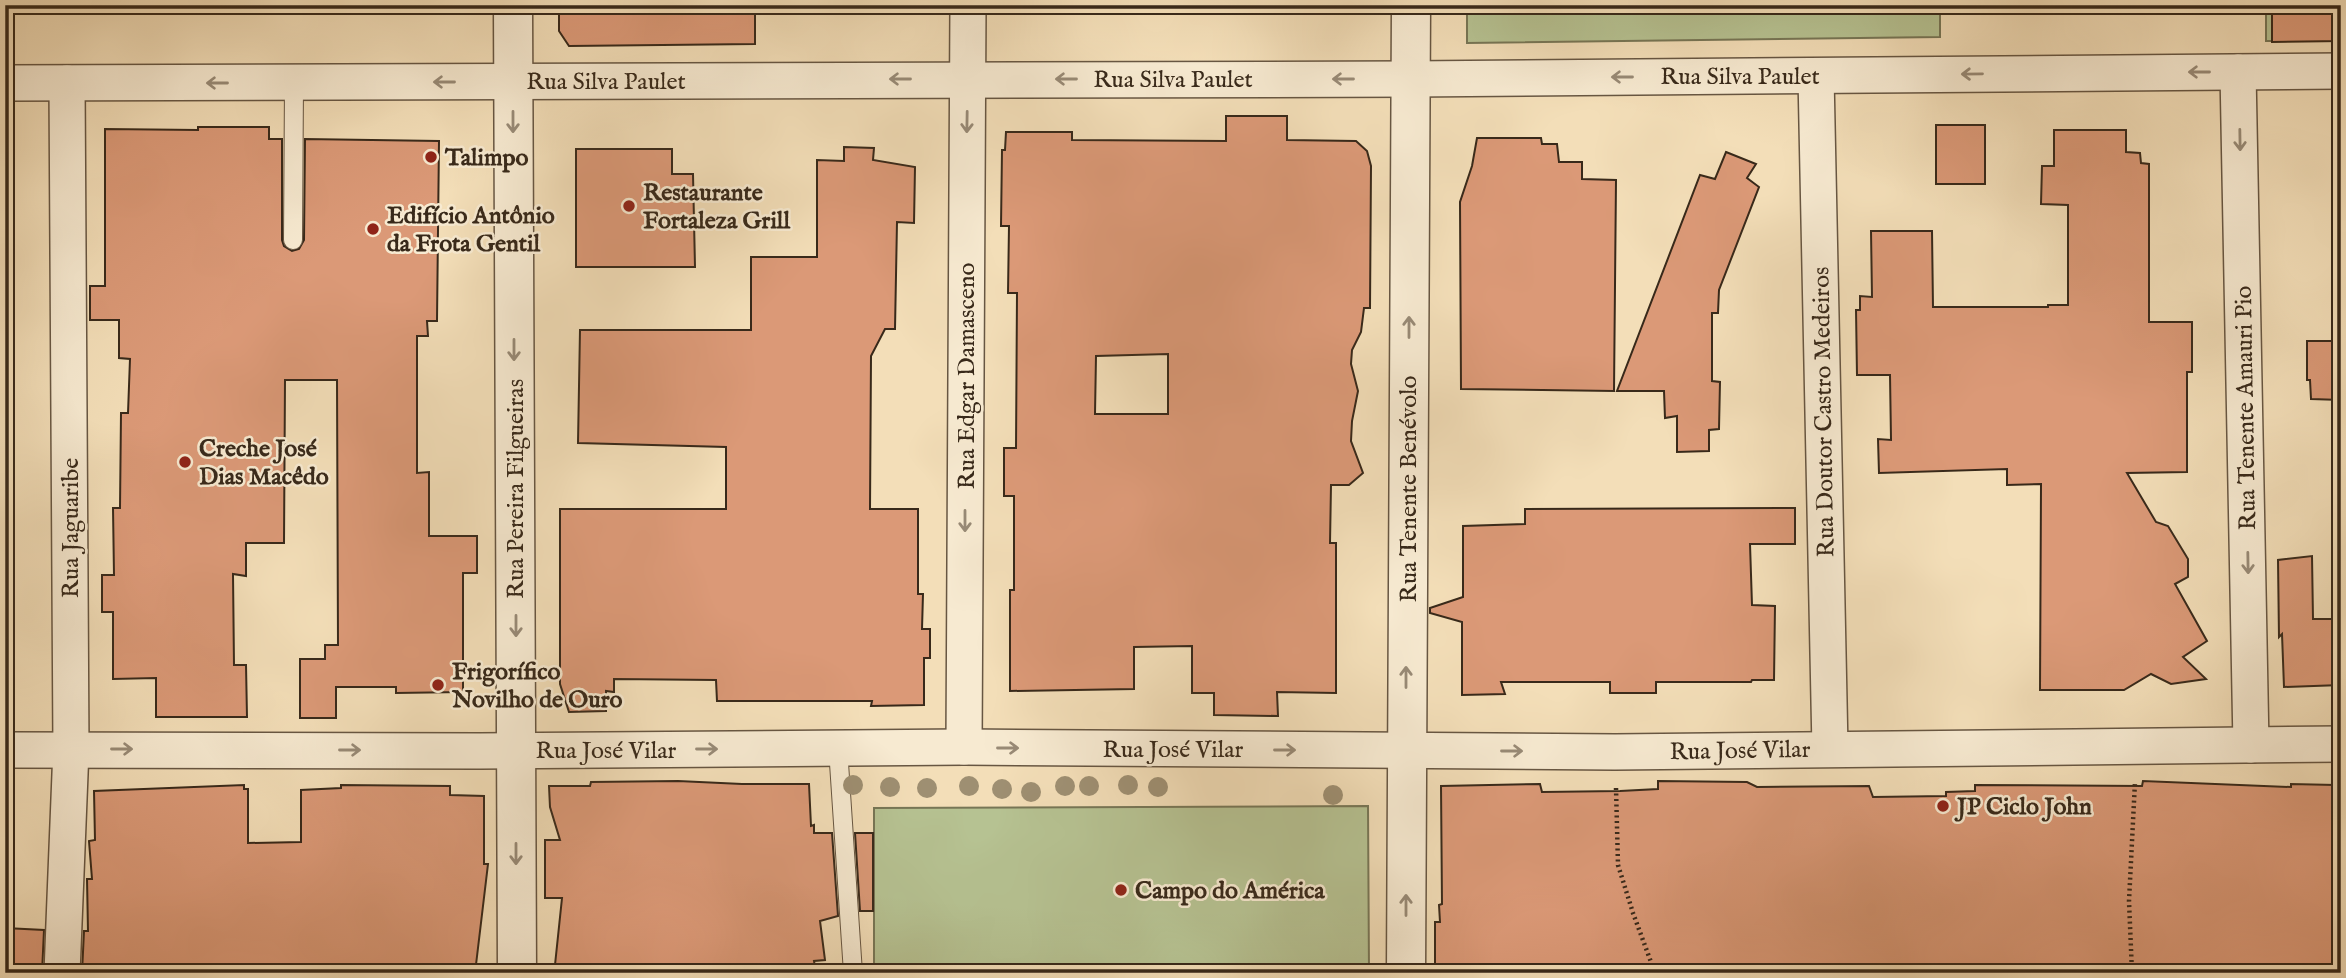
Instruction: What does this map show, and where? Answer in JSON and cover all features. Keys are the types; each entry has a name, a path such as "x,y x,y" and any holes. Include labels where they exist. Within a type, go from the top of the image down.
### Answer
{"street":[{"name":"Rua Pereira Filgueiras","path":"513,5 517,973"},
{"name":"Rua Edgar Damasceno","path":"964,747 968,5"},
{"name":"Rua Tenente Benévolo","path":"1406,973 1411,5"},
{"name":"Rua Silva Paulet","path":"5,83 1411,79 2341,71"},
{"name":"Rua Tenente Amauri Pio","path":"2238,72 2251,745"},
{"name":"Rua Doutor Castro Medeiros","path":"1816,76 1830,749"},
{"name":"Rua Jaguaribe","path":"62,973 71,749 67,83"},
{"name":"Rua José Vilar","path":"5,750 964,747 1615,752 2341,744"}],"lane":[{"path":"293,240 294,83"},
{"path":"838,748 853,973"}],"path":[{"path":"2132,973 2129,901 2138,746"},
{"path":"1615,752 1618,865 1655,973"}],"green space":[{"path":"1467,5 1940,5 1940,37 1467,43"},
{"path":"2266,5 2341,5 2341,41 2266,41"},
{"name":"Campo do América","path":"1368,806 1369,973 874,973 874,808"}],"building":[{"path":"559,5 755,5 755,44 569,46 559,31"},
{"path":"2341,10 2341,41 2272,42 2272,11"},
{"path":"1226,116 1287,116 1287,140 1356,141 1367,151 1371,166 1370,308 1364,308 1361,332 1352,350 1351,364 1358,391 1351,441 1363,473 1349,485 1331,485 1330,543 1336,543 1336,693 1277,692 1278,716 1214,715 1214,693 1192,693 1192,646 1134,647 1134,689 1010,691 1014,496 1004,496 1004,448 1016,448 1017,293 1008,293 1009,226 1001,226 1002,150 1005,150 1006,132 1072,132 1072,140 1226,141","holes":["1168,354 1168,414 1095,414 1096,356"]},
{"path":"1936,125 1985,125 1985,184 1936,184"},
{"path":"198,127 269,127 269,139 282,139 282,240 284,246 292,251 299,249 304,240 305,139 439,141 437,321 427,321 428,336 417,336 417,473 429,472 429,536 477,536 477,573 463,573 463,692 396,693 396,687 336,687 336,718 300,718 300,659 325,659 325,645 338,645 337,380 285,380 284,543 246,543 246,576 233,574 234,665 246,665 247,717 156,717 156,678 113,679 113,612 102,612 102,575 114,575 113,508 120,508 121,413 128,413 130,359 119,358 119,320 90,320 90,286 105,286 105,129 198,130"},
{"path":"2054,130 2126,130 2126,152 2140,153 2141,163 2149,164 2149,322 2192,322 2192,372 2187,372 2187,472 2127,473 2156,522 2168,526 2188,559 2188,577 2175,584 2207,641 2183,657 2206,679 2171,684 2151,674 2124,690 2040,690 2041,484 2007,485 2007,469 1879,473 1878,439 1891,440 1890,375 1857,375 1856,310 1860,310 1860,296 1872,297 1871,231 1932,231 1933,307 2068,305 2068,205 2041,204 2042,166 2054,166"},
{"path":"1477,138 1541,138 1542,144 1557,144 1559,162 1582,162 1582,179 1616,180 1614,391 1461,389 1460,202 1472,166"},
{"path":"844,147 874,148 873,160 915,167 914,223 897,222 895,329 885,329 871,356 870,509 918,509 918,594 923,594 922,629 930,629 930,658 924,658 924,705 871,706 872,701 717,701 716,680 614,679 614,692 606,691 606,711 569,712 560,684 560,509 726,509 726,447 578,443 580,330 751,330 751,257 817,257 817,160 844,161"},
{"path":"576,149 672,149 672,174 693,174 695,267 576,267"},
{"path":"1726,152 1756,164 1747,178 1759,187 1719,290 1718,313 1712,313 1712,381 1720,382 1719,429 1709,430 1709,451 1677,452 1677,416 1665,418 1664,391 1617,391 1700,175 1715,179"},
{"path":"2307,341 2341,341 2341,400 2311,399 2310,380 2307,380"},
{"path":"1795,508 1795,544 1750,544 1752,605 1775,606 1774,680 1656,682 1656,693 1610,693 1610,682 1501,682 1505,694 1462,695 1462,622 1430,613 1430,608 1463,597 1463,526 1525,524 1525,509"},
{"path":"2312,556 2313,619 2341,619 2341,685 2284,687 2282,634 2279,637 2278,560"},
{"path":"1658,781 1747,782 1757,787 1869,786 1873,797 1946,796 1946,792 1975,791 1975,785 2142,786 2143,781 2291,787 2291,784 2335,785 2335,789 2341,789 2341,973 1435,973 1435,922 1440,922 1439,905 1442,904 1441,786 1540,784 1542,792 1620,791 1658,789"},
{"path":"591,782 809,784 811,826 814,825 814,833 832,833 838,916 820,921 825,960 814,961 816,973 559,973 560,965 555,965 562,898 545,898 545,840 560,840 550,807 549,786 590,786"},
{"path":"244,785 244,789 248,789 248,843 301,842 301,790 341,788 341,785 450,786 450,795 484,796 484,864 488,864 475,973 82,973 84,931 88,931 87,879 92,879 89,841 95,840 94,791"},
{"path":"855,833 873,833 873,911 860,911"},
{"path":"5,928 44,930 42,973 5,973"}],"place":[{"name":"Talimpo","path":"431,157"},
{"name":"Restaurante Fortaleza Grill","path":"629,206"},
{"name":"Edifício Antônio da Frota Gentil","path":"373,229"},
{"name":"Creche José Dias Macêdo","path":"185,462"},
{"name":"Frigorífico Novilho de Ouro","path":"438,685"},
{"name":"JP Ciclo John","path":"1943,806"},
{"name":"Campo do América","path":"1121,890"}]}
